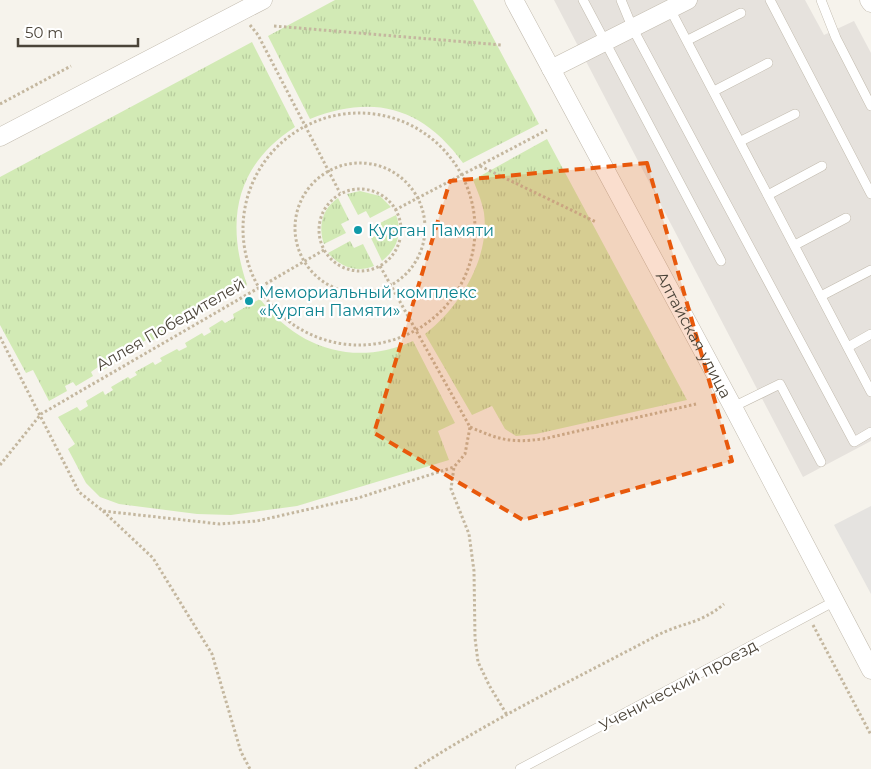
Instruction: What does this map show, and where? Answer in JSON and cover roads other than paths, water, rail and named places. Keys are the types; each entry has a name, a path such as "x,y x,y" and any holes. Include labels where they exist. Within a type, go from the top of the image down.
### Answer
{"street":[{"path":"0,137 263,0"},
{"name":"Алтайская улица","path":"514,0 733,407 871,670"},
{"path":"551,69 634,29 688,0"}],"lane":[{"path":"583,0 722,261"},
{"path":"621,0 634,29 854,442 871,432"},
{"path":"770,0 871,194"},
{"path":"821,0 836,38 871,106"},
{"path":"670,9 688,40 871,392"},
{"path":"688,40 741,13"},
{"path":"714,91 768,63"},
{"path":"741,142 795,114"},
{"path":"768,195 822,166"},
{"path":"794,245 846,218"},
{"path":"821,296 871,270"},
{"path":"848,346 871,334"},
{"path":"733,407 780,384 821,462"},
{"name":"Ученический проезд","path":"520,769 835,601"}],"place":[{"name":"Курган Памяти","path":"358,230"},
{"name":"Мемориальный комплекс «Курган Памяти»","path":"249,301"}]}
